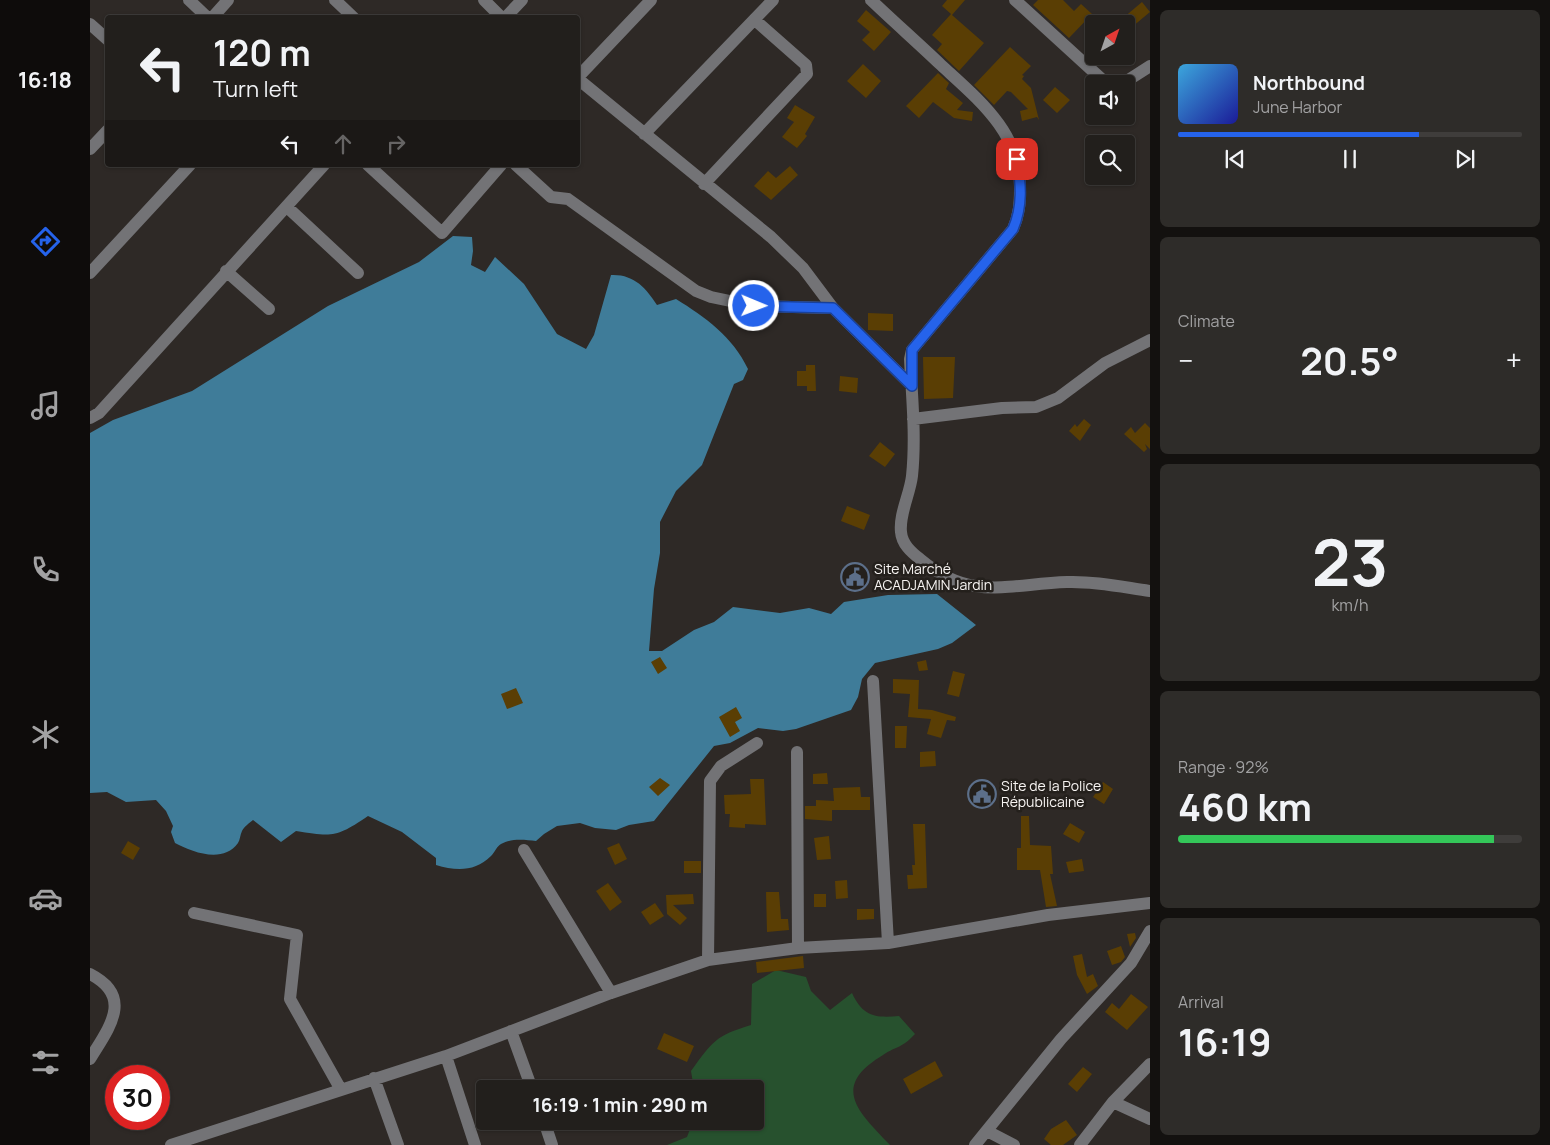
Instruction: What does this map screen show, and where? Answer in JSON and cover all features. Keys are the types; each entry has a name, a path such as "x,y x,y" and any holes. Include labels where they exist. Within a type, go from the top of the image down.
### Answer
{"street":[{"path":"189,0 205,15"},
{"path":"215,15 228,0"},
{"path":"335,0 351,15"},
{"path":"484,0 501,15"},
{"path":"507,15 522,0"},
{"path":"580,76 651,0"},
{"path":"644,134 773,0"},
{"path":"871,0 992,114 1008,137 1017,159 1020,182 1020,213 1013,229 912,350 915,440 911,478 901,532 902,540 909,550 930,567 950,579 976,587 991,588 1067,582 1099,583 1150,591"},
{"path":"1015,0 1097,75"},
{"path":"704,184 807,74 806,65 755,20"},
{"path":"90,24 105,37"},
{"path":"1135,76 1150,66"},
{"path":"580,80 704,184 741,212 803,268 833,308 912,386"},
{"path":"90,149 105,133"},
{"path":"90,273 188,167"},
{"path":"90,418 99,414 226,271 322,167"},
{"path":"370,167 442,233 499,167"},
{"path":"518,167 551,197 568,199 696,290 730,303 754,306 833,308"},
{"path":"287,207 358,273"},
{"path":"226,271 269,309"},
{"path":"913,419 1002,408 1036,407 1058,398 1105,363 1150,340"},
{"path":"873,681 888,943"},
{"path":"708,960 710,781 721,766 757,744"},
{"path":"797,752 798,948"},
{"path":"524,850 611,993"},
{"path":"171,1145 340,1088 446,1056 611,993 708,960 798,948 888,943 1048,915 1150,903"},
{"path":"194,913 297,935 290,999 340,1088"},
{"path":"975,1145 1061,1039 1131,963 1150,931"},
{"path":"90,974 108,986 114,1006 113,1022 90,1059"},
{"path":"511,1031 529,1080"},
{"path":"446,1056 475,1145"},
{"path":"1080,1145 1113,1102 1150,1064"},
{"path":"374,1078 398,1145"},
{"path":"1113,1102 1150,1119"},
{"path":"547,1130 552,1145"},
{"path":"987,1131 1014,1145"}],"green space":[{"path":"776,970 806,977 811,991 830,1010 852,993 856,1001 866,1011 877,1016 899,1016 915,1034 903,1045 888,1052 867,1067 857,1078 853,1089 860,1110 890,1145 667,1145 687,1137 690,1130 764,1130 764,1080 692,1080 691,1071 710,1046 722,1036 751,1025 752,984"}],"water":[{"path":"453,236 472,237 471,265 485,272 495,257 524,284 557,334 586,349 594,335 611,275 619,275 638,283 657,305 676,299 697,313 726,338 748,369 743,380 734,384 702,465 676,491 660,522 660,553 654,589 649,651 662,651 694,630 714,622 733,607 780,613 809,608 831,614 844,602 888,595 937,594 976,625 952,643 938,649 875,663 862,679 858,697 851,710 796,729 783,731 758,728 730,743 714,746 654,821 629,825 616,830 595,828 580,823 557,826 536,841 514,840 505,842 498,846 485,861 465,869 436,865 436,858 402,832 368,816 342,832 319,834 296,831 281,842 253,820 243,830 238,843 232,849 216,855 198,852 175,843 171,832 173,826 166,811 156,800 126,802 107,792 90,793 90,433 113,420 192,391 328,306 419,262"}],"building":[{"path":"947,0 965,0 952,15 984,43 959,71 937,50 942,44 932,35 951,14 942,6"},
{"path":"1038,0 1063,0 1074,11 1081,4 1092,14 1085,15 1085,21 1069,38 1033,5"},
{"path":"1142,2 1150,12 1135,24 1135,15 1127,15"},
{"path":"866,10 891,32 874,51 862,40 870,32 857,21"},
{"path":"1010,47 1031,66 1022,75 1024,76 1022,79 1031,88 1039,120 1037,117 1022,121 1020,111 1028,109 1011,92 1007,91 994,105 974,85"},
{"path":"863,64 881,81 866,98 847,81"},
{"path":"938,73 949,83 946,89 963,103 957,110 973,112 972,121 954,118 933,102 919,118 906,106"},
{"path":"1055,87 1070,100 1057,113 1043,100"},
{"path":"795,105 815,117 805,134 807,136 797,148 782,137 794,122 787,118"},
{"path":"790,166 798,175 771,200 754,186 768,171 776,178"},
{"path":"868,313 893,314 893,331 868,330"},
{"path":"923,357 955,357 953,398 924,399"},
{"path":"806,365 815,365 816,391 807,391 807,386 797,386 797,371 806,371"},
{"path":"840,376 858,378 857,393 839,391"},
{"path":"1084,419 1091,425 1080,441 1069,431 1075,424 1077,427"},
{"path":"1145,423 1150,428 1150,449 1145,444 1147,449 1144,452 1124,434 1131,427 1135,433"},
{"path":"880,442 895,454 885,467 869,456"},
{"path":"847,506 870,515 864,530 841,521"},
{"path":"660,657 667,668 658,674 651,662"},
{"path":"926,660 928,670 919,671 917,662"},
{"path":"953,671 965,674 959,697 947,694"},
{"path":"893,679 919,680 918,709 932,710 956,717 955,721 947,720 941,738 927,734 931,719 908,717 910,694 893,693"},
{"path":"516,688 523,703 507,709 501,694"},
{"path":"736,707 742,718 735,722 740,731 730,737 719,717"},
{"path":"895,726 907,726 906,748 895,748"},
{"path":"935,751 936,766 920,767 920,752"},
{"path":"827,773 828,784 813,784 813,774"},
{"path":"660,778 670,785 658,796 649,787"},
{"path":"750,779 764,779 766,825 745,824 745,828 729,827 730,814 725,814 724,795 751,794"},
{"path":"1103,782 1113,789 1104,804 1093,797"},
{"path":"860,787 861,797 870,797 870,810 832,810 832,821 805,819 805,806 816,806 816,800 834,801 833,788"},
{"path":"1021,816 1029,816 1030,845 1051,846 1053,874 1050,874 1057,906 1046,907 1040,870 1017,870 1017,848 1021,848"},
{"path":"1070,823 1085,832 1079,843 1063,834"},
{"path":"913,824 925,824 927,888 908,889 907,875 913,875 912,865 915,865"},
{"path":"829,836 831,859 817,860 814,838"},
{"path":"128,841 140,848 133,860 121,853"},
{"path":"619,843 627,859 615,865 607,848"},
{"path":"1082,859 1084,871 1069,873 1066,862"},
{"path":"684,861 701,861 701,873 684,873"},
{"path":"847,880 848,898 836,899 835,881"},
{"path":"608,883 622,902 610,911 596,891"},
{"path":"766,892 779,892 781,919 788,919 789,930 767,932"},
{"path":"693,894 694,904 673,905 687,918 680,925 667,914 666,895"},
{"path":"814,894 826,894 826,907 814,907"},
{"path":"655,903 664,916 650,925 641,912"},
{"path":"857,909 874,909 874,919 857,920"},
{"path":"1135,933 1136,938 1130,947 1127,934"},
{"path":"1121,946 1125,957 1121,962 1112,965 1107,951"},
{"path":"1082,954 1087,977 1093,974 1098,986 1087,994 1077,975 1073,956"},
{"path":"803,956 804,968 757,973 756,962"},
{"path":"1131,994 1148,1007 1127,1030 1105,1012 1112,1003 1119,1009"},
{"path":"664,1033 694,1046 687,1062 657,1049"},
{"path":"935,1061 943,1076 911,1094 903,1079"},
{"path":"1083,1067 1092,1074 1077,1092 1068,1084"},
{"path":"1066,1120 1077,1135 1063,1145 1051,1145 1044,1139 1051,1129"}],"place":[{"name":"Site Marché ACADJAMIN Jardin","path":"855,577"},
{"name":"Site de la Police Républicaine","path":"982,794"}],"route":[{"path":"754,306 833,308 912,386 910,359 912,350 1013,229 1020,213 1020,182 1017,159"}]}
